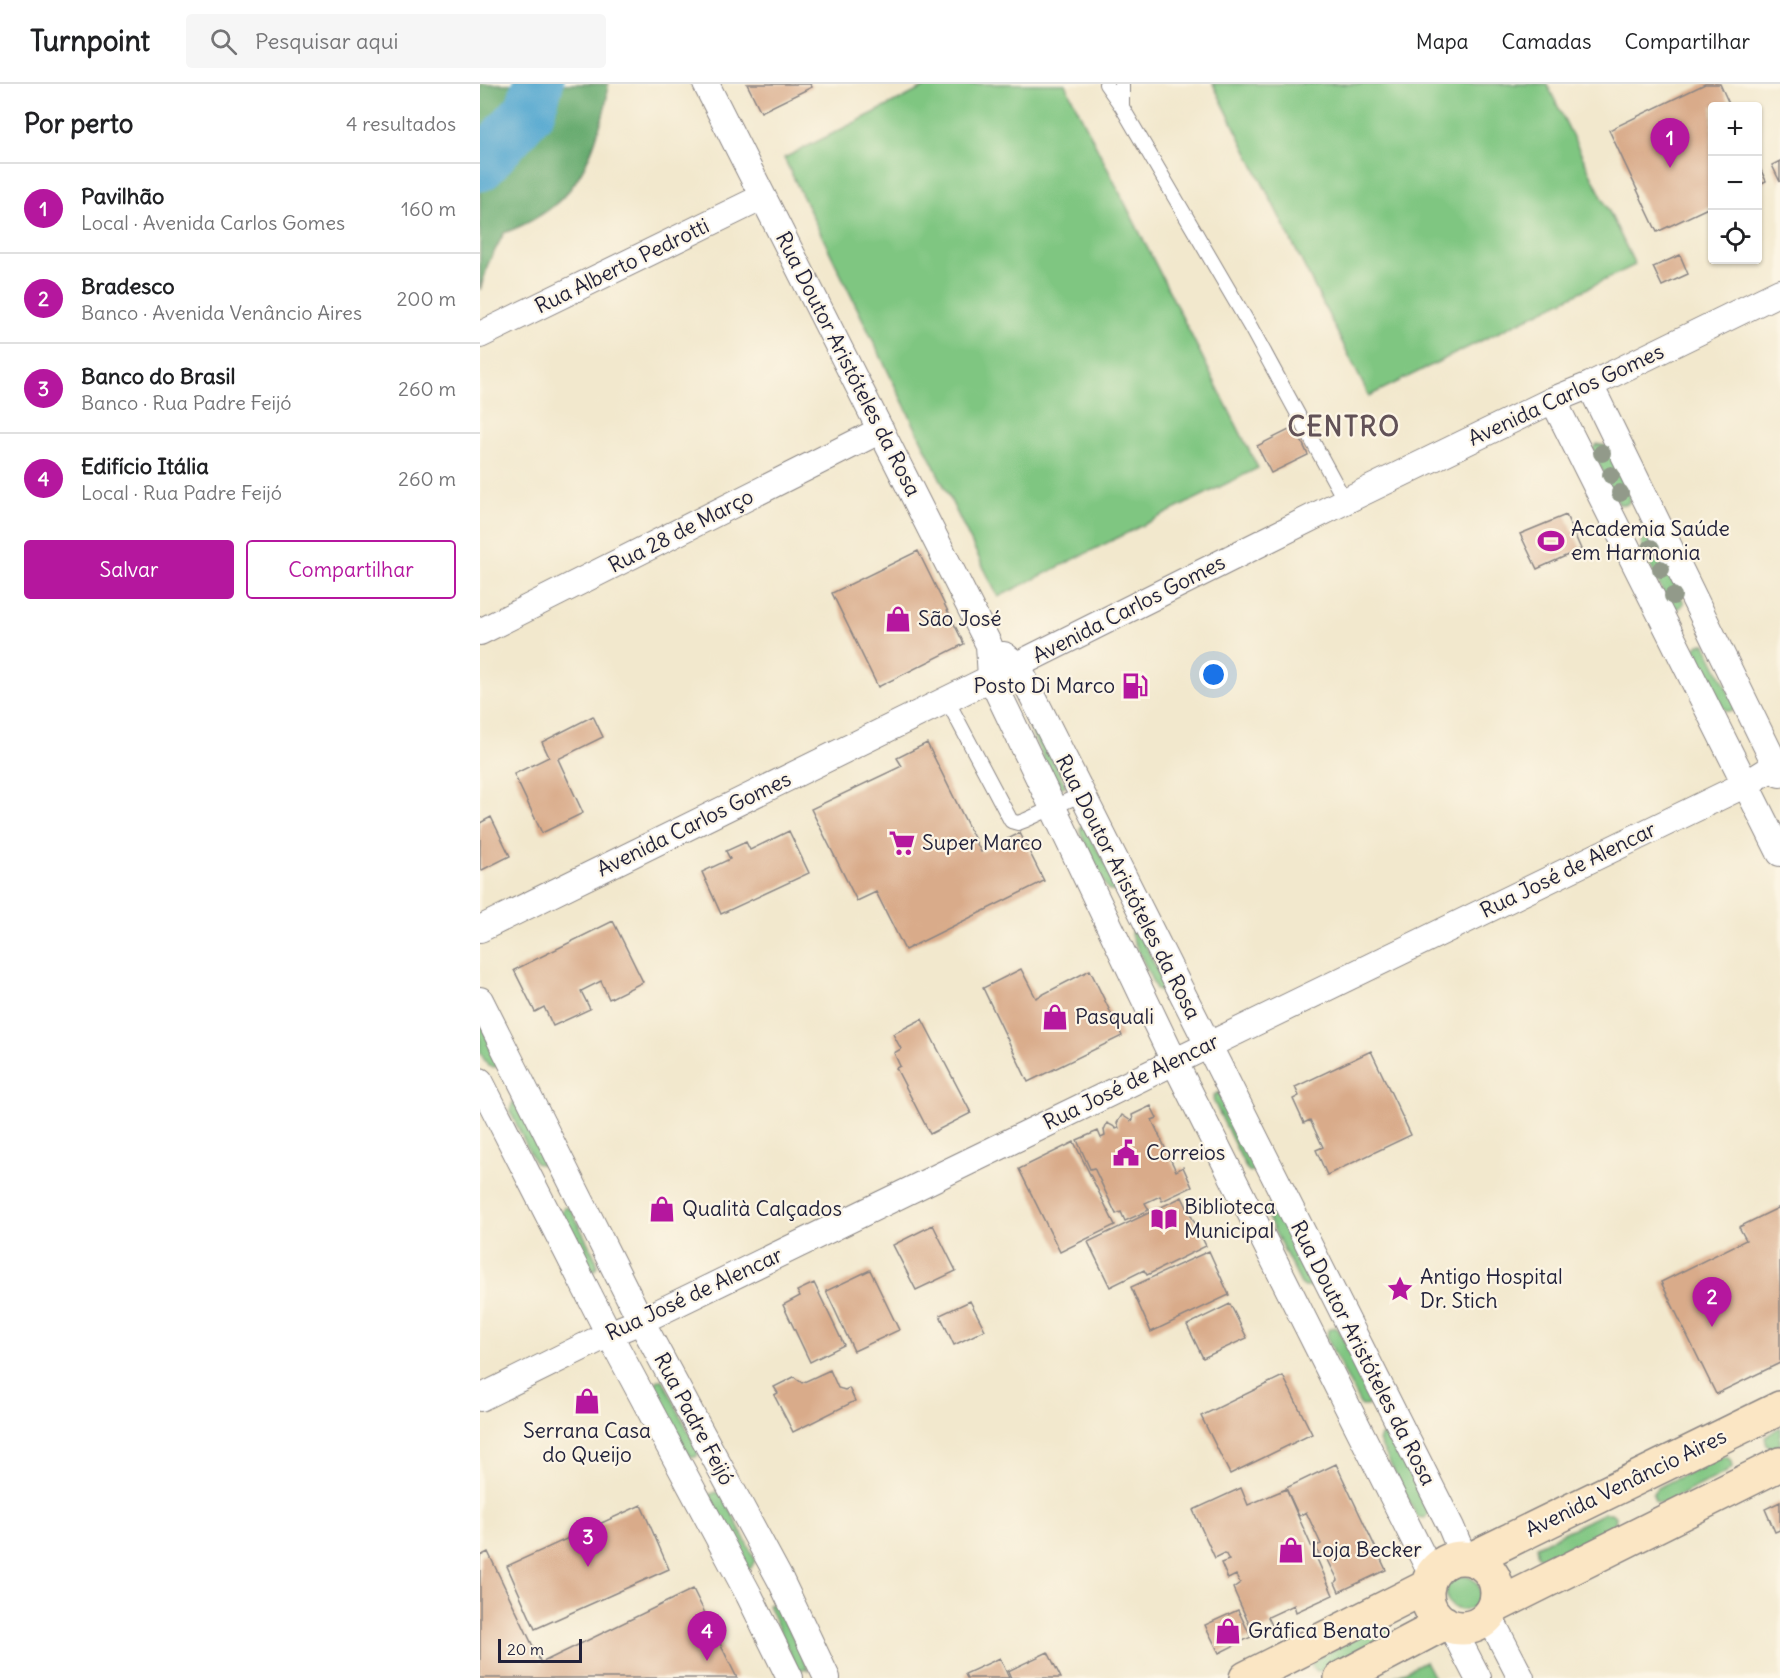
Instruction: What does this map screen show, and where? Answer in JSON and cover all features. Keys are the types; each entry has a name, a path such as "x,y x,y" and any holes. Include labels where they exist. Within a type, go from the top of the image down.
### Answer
{"main road":[{"name":"Avenida Venâncio Aires","path":"1468,1558 1780,1408"},
{"path":"1492,1611 1497,1587 1494,1577 1480,1562 1468,1558 1448,1560 1439,1567 1430,1581 1427,1599 1432,1611 1448,1625 1461,1628 1472,1627 1492,1611 1771,1468 1739,1428"},
{"path":"1246,1678 1292,1668 1430,1581"},
{"path":"1341,1678 1448,1625"}],"street":[{"name":"Rua Doutor Aristóteles da Rosa","path":"706,84 989,645 991,678 1174,1061 1430,1581"},
{"name":"Rua Alberto Pedrotti","path":"480,335 763,196"},
{"name":"Avenida Carlos Gomes","path":"480,929 1346,501 1780,292"},
{"path":"1590,385 1779,767"},
{"path":"1553,400 1780,853"},
{"name":"Rua 28 de Março","path":"480,632 881,430"},
{"name":"Rua Doutor Aristóteles da Rosa","path":"989,645 1017,664 1207,1045 1468,1558"},
{"name":"Rua José de Alencar","path":"480,1398 1779,767"},
{"name":"Rua Padre Feijó","path":"480,1000 641,1321 781,1581 827,1678"},
{"name":"Rua Padre Feijó","path":"480,1081 609,1334 749,1595 790,1678"},
{"path":"534,1187 565,1171"},
{"path":"1301,1316 1336,1300"},
{"path":"749,1595 781,1581"},
{"path":"1492,1611 1521,1678"},
{"path":"1448,1625 1478,1678"}],"lane":[{"path":"1106,84 1122,107 1251,328 1346,501"},
{"path":"1122,84 1122,107"},
{"path":"947,700 1011,821 1018,823 1026,820 1082,794"}],"green space":[{"path":"480,84 608,84 599,129 585,166 576,181 554,206 540,216 504,233 488,264 480,290"},
{"path":"931,84 1065,84 1258,468 998,597 784,158"},
{"path":"1213,84 1547,84 1635,265 1369,396"},
{"path":"1597,444 1606,446 1630,495 1626,505 1619,504 1593,453 1593,448"},
{"path":"1646,537 1652,537 1684,603 1679,608 1672,608 1668,603 1642,548 1641,541"},
{"path":"1699,644 1705,644 1736,707 1732,711 1726,711 1722,707 1696,653 1695,648"},
{"path":"1032,721 1066,786 1058,788 1056,786 1028,725"},
{"path":"1083,824 1119,888 1116,891 1110,891 1106,887 1081,834 1080,829"},
{"path":"1136,925 1167,991 1163,993 1156,989 1131,935 1132,927"},
{"path":"480,1018 498,1064 495,1067 488,1066 480,1052"},
{"path":"1219,1092 1258,1170 1250,1172 1246,1168 1213,1100 1214,1095"},
{"path":"513,1102 519,1102 548,1159 544,1165 535,1163 510,1111"},
{"path":"1269,1204 1275,1204 1314,1283 1311,1287 1301,1284 1266,1214 1265,1209"},
{"path":"564,1207 571,1209 597,1262 594,1271 587,1270 560,1214"},
{"path":"1335,1327 1373,1399 1368,1405 1360,1404 1327,1338 1328,1330"},
{"path":"658,1380 663,1380 699,1453 696,1457 688,1454 654,1386"},
{"path":"1780,1427 1780,1445 1772,1447 1767,1445 1765,1437"},
{"path":"1386,1434 1391,1436 1429,1512 1425,1518 1417,1517 1379,1441 1381,1436"},
{"path":"1720,1457 1727,1457 1731,1461 1732,1467 1727,1472 1664,1503 1655,1501 1653,1493 1657,1488"},
{"path":"716,1492 723,1495 755,1560 751,1568 748,1569 710,1499 711,1494"},
{"path":"1604,1513 1611,1513 1616,1517 1611,1529 1548,1559 1542,1559 1537,1555 1537,1546"},
{"path":"1463,1576 1475,1581 1480,1593 1475,1605 1463,1610 1451,1605 1446,1593 1451,1581"},
{"path":"775,1603 809,1671 806,1668 798,1671 768,1605"},
{"path":"1383,1623 1389,1628 1388,1636 1383,1641 1322,1671 1317,1671 1312,1667 1312,1661"},
{"path":"1425,1661 1434,1678 1392,1678"}],"building":[{"path":"747,84 810,84 812,87 761,112"},
{"path":"1705,84 1720,84 1728,102 1708,102 1708,208 1657,232 1609,130"},
{"path":"1780,161 1780,182 1772,165"},
{"path":"1680,255 1688,274 1662,286 1653,267"},
{"path":"1295,427 1308,455 1271,473 1257,446"},
{"name":"Academia Saúde em Harmonia","path":"1566,515 1581,549 1537,569 1520,534"},
{"name":"São José","path":"918,551 964,644 878,687 832,593"},
{"path":"593,716 603,737 558,759 583,813 542,833 514,774 549,757 542,742"},
{"name":"Super Marco","path":"927,743 981,852 1020,833 1044,881 905,950 876,892 857,901 811,809 902,766 897,758"},
{"path":"491,817 510,856 480,871 480,823"},
{"path":"789,831 809,873 721,914 702,872 730,859 726,851 746,842 750,850"},
{"path":"613,921 643,982 609,999 601,981 581,991 590,1009 553,1026 544,1007 535,1012 514,970"},
{"name":"Pasquali","path":"1021,969 1036,998 1090,970 1122,1036 1028,1082 983,988"},
{"path":"922,1019 971,1113 930,1134 896,1068 900,1066 894,1053 901,1049 893,1034"},
{"path":"1371,1051 1411,1135 1327,1175 1316,1150 1323,1147 1310,1120 1304,1123 1293,1099 1299,1096 1295,1087"},
{"path":"1151,1106 1157,1118 1152,1120 1176,1171 1183,1167 1192,1187 1162,1201 1160,1196 1145,1203 1149,1210 1125,1221 1121,1212 1116,1214 1094,1168 1090,1169 1077,1140 1098,1131 1101,1138 1105,1136 1104,1130 1107,1123 1116,1129 1119,1128 1117,1123 1122,1115 1131,1121 1133,1120 1132,1115"},
{"path":"1074,1142 1115,1225 1060,1252 1019,1169"},
{"name":"Biblioteca Municipal","path":"1182,1197 1206,1246 1147,1275 1144,1270 1110,1287 1088,1242"},
{"path":"1780,1207 1780,1363 1716,1394 1661,1282 1746,1240 1739,1227"},
{"path":"933,1225 956,1271 916,1290 893,1245"},
{"path":"1209,1251 1229,1295 1151,1332 1131,1287"},
{"path":"870,1270 899,1330 854,1351 826,1291"},
{"path":"814,1283 844,1345 810,1362 783,1305 800,1296 797,1291"},
{"path":"970,1301 985,1330 954,1345 940,1315"},
{"path":"1230,1304 1247,1338 1203,1358 1187,1325"},
{"path":"830,1370 838,1388 845,1390 849,1388 855,1401 793,1432 774,1395 778,1393 774,1387 794,1377 802,1383"},
{"path":"1283,1376 1312,1434 1230,1474 1201,1416"},
{"path":"1336,1464 1386,1570 1339,1592 1335,1583 1338,1580 1325,1554 1320,1556 1315,1546 1321,1544 1306,1512 1299,1516 1286,1488"},
{"path":"1241,1488 1248,1505 1286,1489 1333,1595 1296,1612 1294,1605 1268,1617 1272,1625 1253,1633 1233,1588 1240,1583 1236,1575 1228,1579 1221,1563 1229,1560 1225,1553 1215,1558 1193,1510"},
{"path":"1780,1502 1780,1530 1775,1532 1765,1509"},
{"path":"641,1505 669,1569 535,1629 507,1566"},
{"path":"488,1552 541,1663 693,1589 737,1678 480,1678 480,1556"},
{"name":"Gráfica Benato","path":"1238,1610 1251,1637 1219,1653 1205,1625"},
{"path":"1048,1652 1061,1678 1011,1678 1008,1671"},
{"path":"1000,1658 1009,1678 967,1678 965,1674"}],"waterway":[{"path":"480,166 530,110 538,84"}],"place":[{"name":"Pavilhão","path":"1670,168"},
{"name":"Academia Saúde em Harmonia","path":"1551,541"},
{"name":"São José","path":"898,619"},
{"name":"Posto Di Marco","path":"1135,686"},
{"name":"Super Marco","path":"902,843"},
{"name":"Pasquali","path":"1055,1017"},
{"name":"Correios","path":"1126,1153"},
{"name":"Qualità Calçados","path":"662,1209"},
{"name":"Biblioteca Municipal","path":"1164,1219"},
{"name":"Antigo Hospital Dr. Stich","path":"1400,1289"},
{"name":"Bradesco","path":"1712,1327"},
{"name":"Serrana Casa do Queijo","path":"587,1401"},
{"name":"Loja Becker","path":"1291,1550"},
{"name":"Banco do Brasil","path":"588,1567"},
{"name":"Gráfica Benato","path":"1228,1631"},
{"name":"Edifício Itália","path":"707,1661"}],"district":[{"name":"CENTRO","path":"1344,427"}]}
